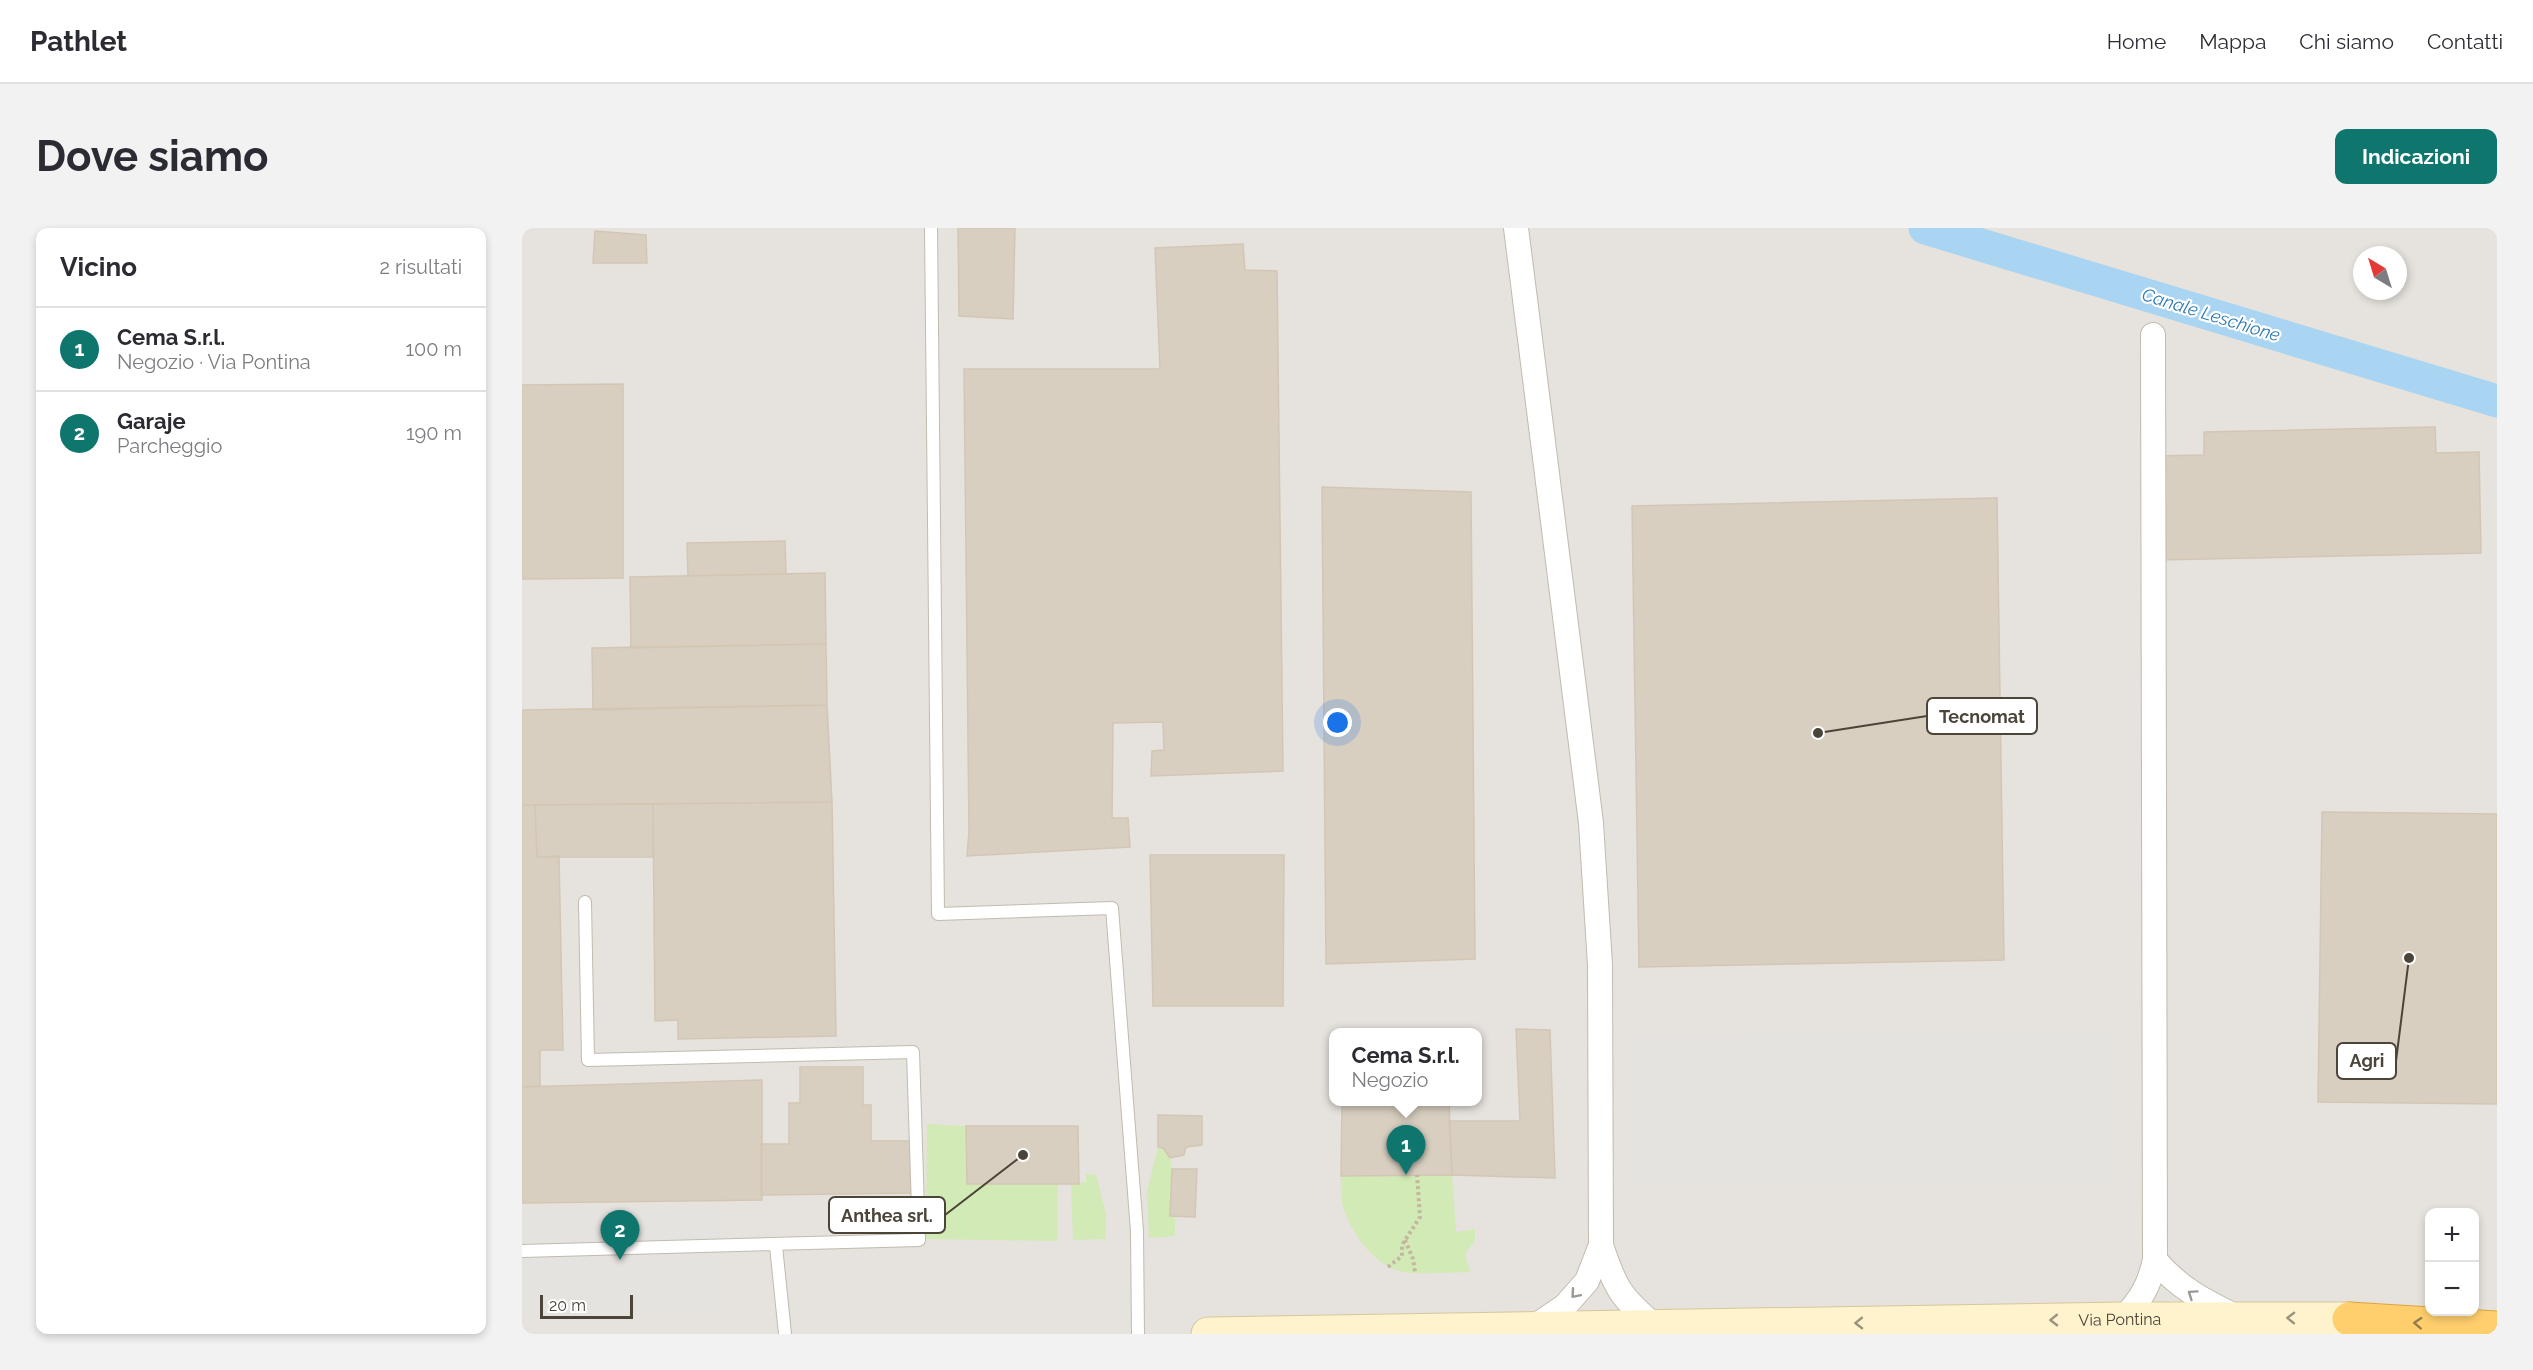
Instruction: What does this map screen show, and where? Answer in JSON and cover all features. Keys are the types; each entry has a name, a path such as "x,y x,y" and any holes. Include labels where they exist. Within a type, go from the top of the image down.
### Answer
{"highway":[{"path":"2349,1319 2497,1328"}],"street":[{"path":"1516,228 1591,823 1600,965 1601,1245 1618,1289 1630,1305 1656,1327"},
{"path":"2123,1318 2140,1301 2150,1283 2155,1260 2153,335"},
{"path":"1531,1329 1565,1306 1587,1281 1601,1245"},
{"path":"2155,1260 2169,1276 2195,1297 2237,1317"},
{"name":"Via Pontina","path":"1208,1334 2123,1318 2349,1319"}],"lane":[{"path":"931,228 938,914 1112,908 1137,1231 1138,1334"},
{"path":"522,1251 776,1246 919,1240 913,1052 588,1060 585,902"},
{"path":"776,1246 785,1334"}],"path":[{"path":"1388,1267 1402,1256 1402,1245 1420,1217 1417,1175"},
{"path":"1405,1240 1413,1259 1415,1272"}],"shaded area":[{"path":"522,228 2497,228 2497,1334 522,1334"},
{"path":"2103,1034 2103,1182 1634,1185 1633,1038"},
{"path":"717,1206 719,1307 522,1311 522,1213"}],"green space":[{"path":"927,1124 966,1126 967,1184 1058,1184 1057,1241 926,1239"},
{"path":"1158,1148 1163,1148 1170,1158 1172,1169 1170,1216 1175,1218 1175,1236 1149,1238 1147,1191"},
{"path":"1086,1174 1096,1175 1106,1214 1106,1239 1073,1240 1071,1184 1086,1182"},
{"path":"1452,1175 1456,1232 1475,1229 1475,1240 1465,1254 1470,1272 1413,1273 1385,1264 1376,1258 1361,1241 1343,1208 1341,1176"}],"building":[{"path":"958,228 1015,228 1013,319 959,316"},
{"path":"595,231 646,235 647,263 593,263"},
{"path":"1243,244 1245,270 1277,271 1283,771 1151,776 1152,751 1164,750 1163,722 1113,723 1112,818 1128,818 1130,847 967,856 969,832 964,369 1160,369 1155,248"},
{"path":"623,384 623,578 522,579 522,385"},
{"path":"2435,427 2436,453 2479,452 2481,553 2159,560 2157,456 2204,455 2204,432"},
{"path":"1322,487 1471,492 1475,959 1326,964"},
{"path":"1997,498 2004,960 1639,967 1632,506"},
{"path":"785,541 786,574 688,576 687,543"},
{"path":"825,573 826,644 631,648 630,577"},
{"path":"826,644 827,705 593,710 592,648"},
{"path":"827,705 832,802 522,805 522,710"},
{"path":"832,802 836,1036 678,1039 678,1020 655,1021 653,804"},
{"path":"653,804 653,857 537,857 535,805"},
{"path":"522,805 535,805 537,857 559,856 563,1050 540,1050 540,1086 522,1087"},
{"path":"2322,812 2497,814 2497,1104 2318,1102"},
{"path":"1150,855 1284,855 1283,1006 1153,1006"},
{"path":"1516,1029 1550,1030 1555,1178 1452,1175 1449,1121 1520,1121"},
{"path":"800,1067 863,1067 863,1105 871,1105 871,1141 915,1141 915,1193 761,1195 761,1144 789,1144 789,1103 800,1103"},
{"path":"762,1080 762,1200 522,1203 522,1087"},
{"path":"1342,1106 1449,1106 1452,1175 1341,1176"},
{"path":"1158,1115 1202,1116 1202,1145 1186,1147 1184,1155 1170,1158 1163,1148 1158,1147"},
{"path":"966,1126 1078,1126 1079,1184 967,1184"},
{"path":"1172,1169 1197,1169 1195,1217 1170,1216"}],"waterway":[{"name":"Canale Leschione","path":"1925,228 2497,401"}],"place":[{"name":"Tecnomat","path":"1818,733"},
{"name":"Agri","path":"2409,958"},
{"name":"Anthea srl.","path":"1023,1155"},
{"name":"Cema S.r.l.","path":"1406,1175"},
{"name":"Garaje","path":"620,1260"}]}
